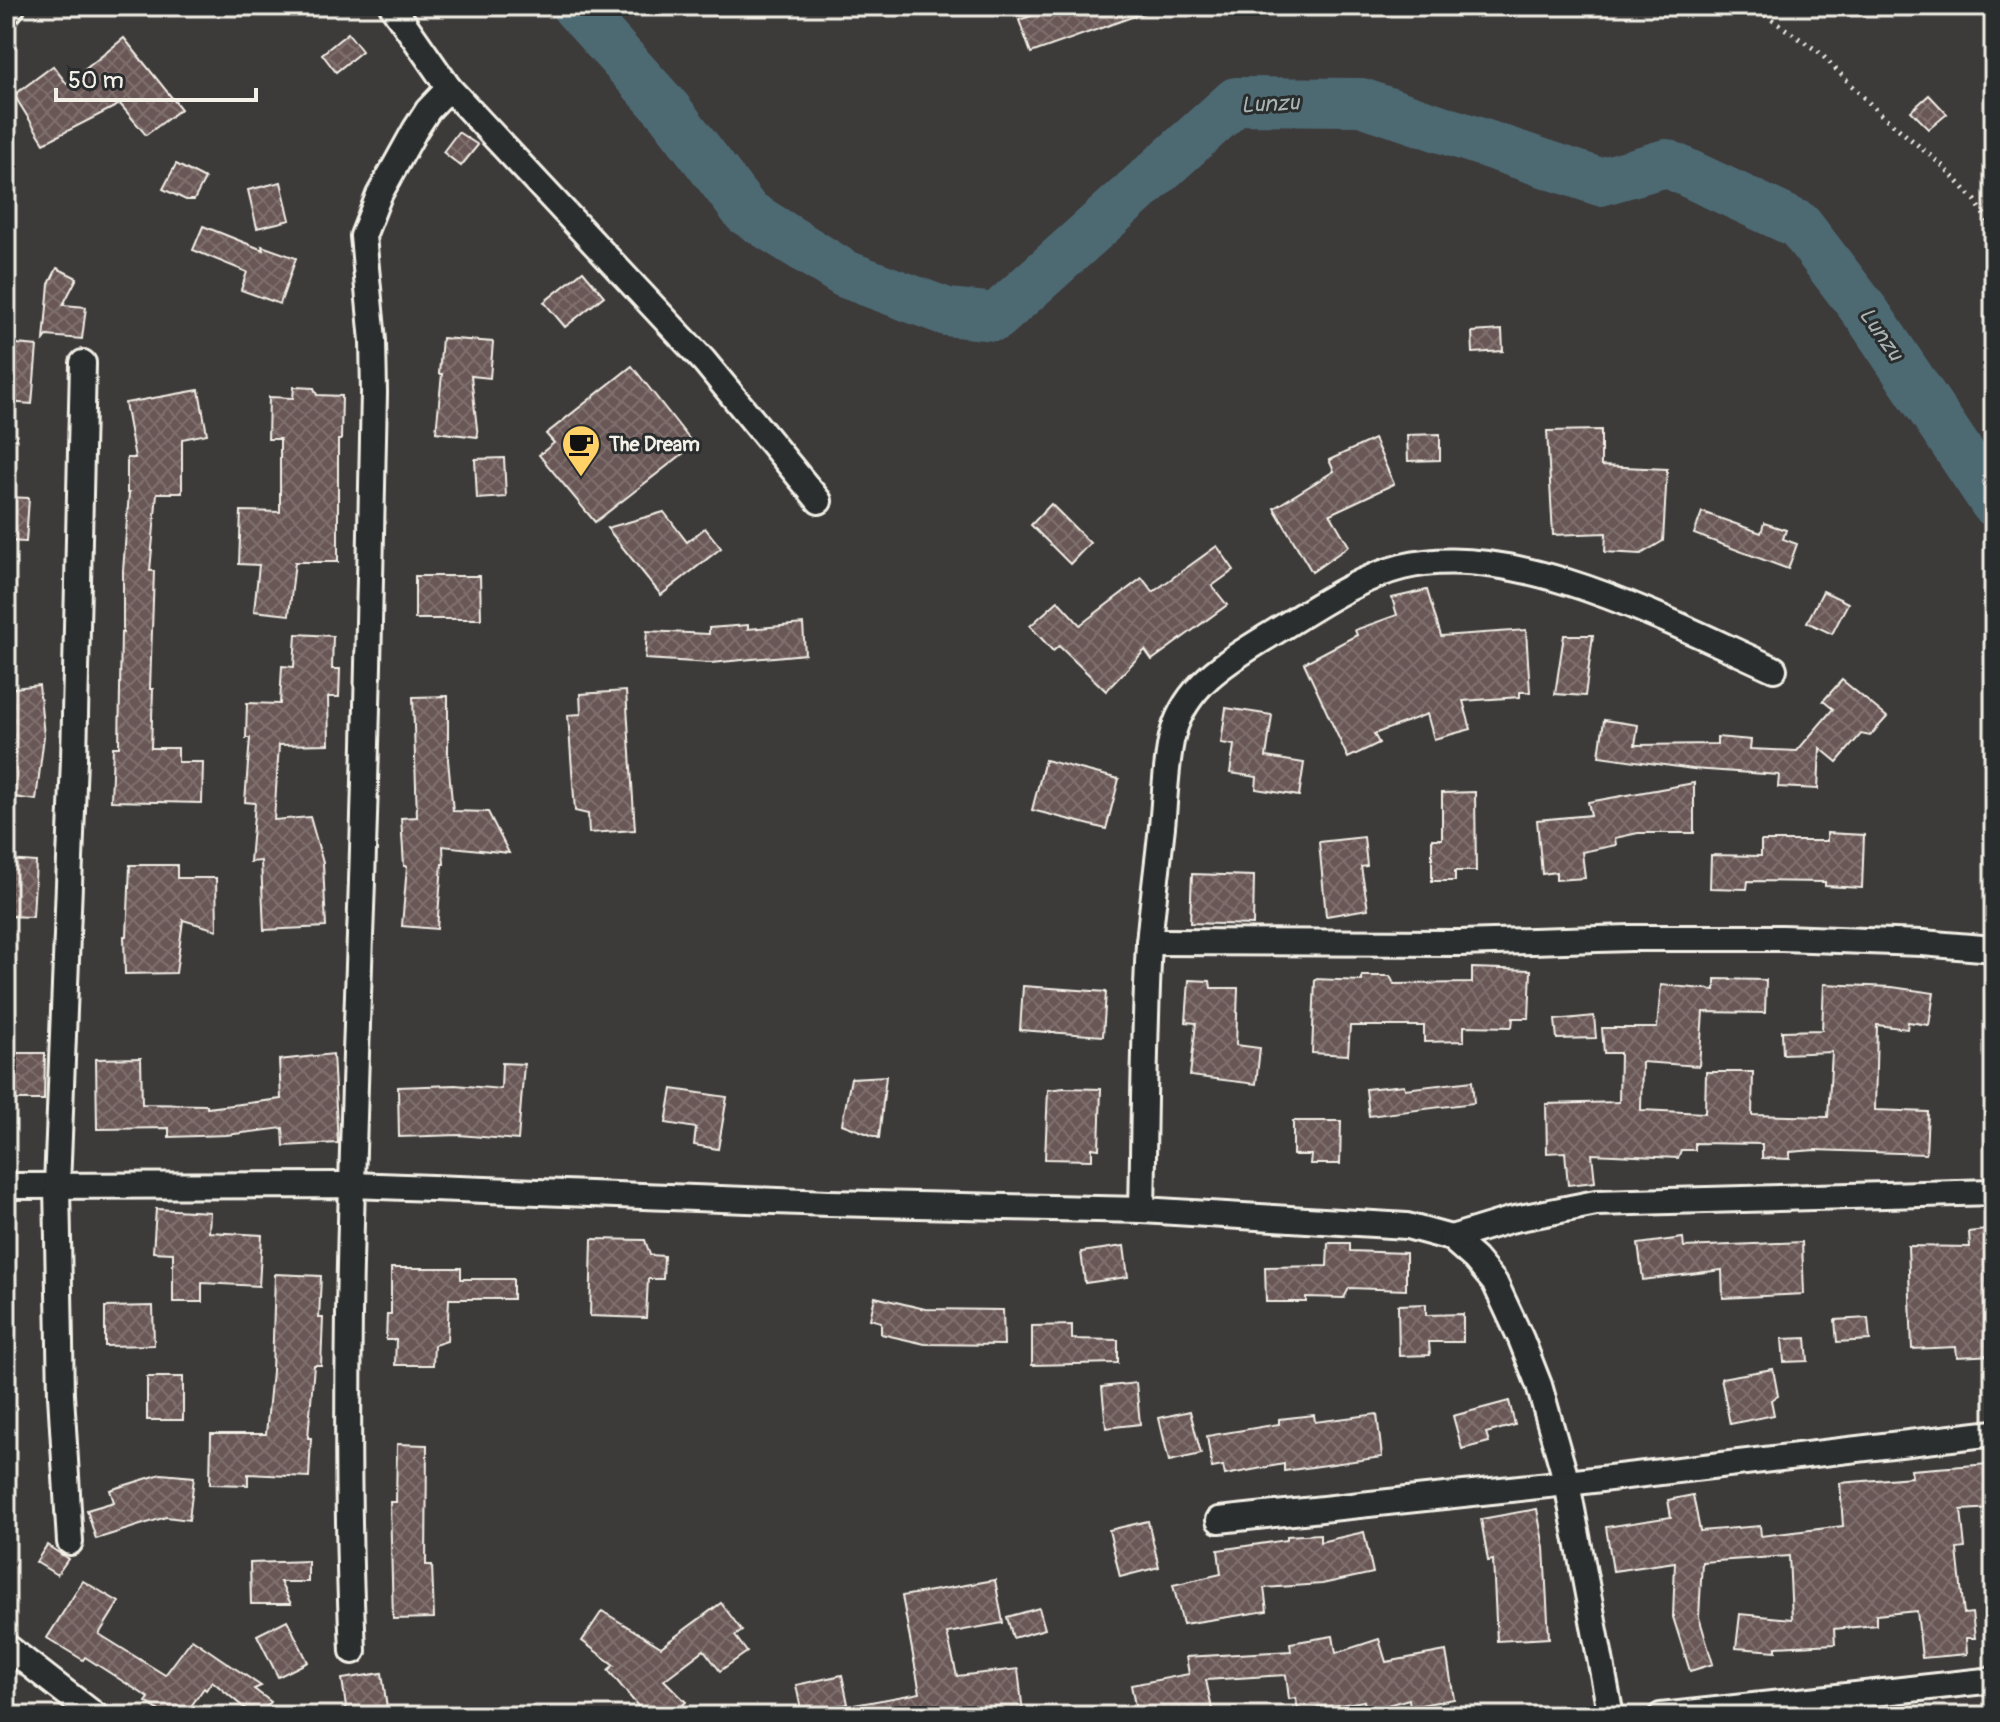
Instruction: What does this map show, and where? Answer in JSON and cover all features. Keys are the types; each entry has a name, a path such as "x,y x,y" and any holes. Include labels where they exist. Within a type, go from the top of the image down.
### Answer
{"street":[{"path":"392,6 449,88 704,361 819,501"},
{"path":"353,1651 348,1539 347,1386 374,393 373,341 363,236 379,195 415,130 428,110 449,88"},
{"path":"70,1542 61,1395 57,1186 74,759 83,363"},
{"path":"1142,1210 1149,942 1173,733 1188,700 1203,680 1226,662 1325,601 1400,568 1438,561 1513,566 1650,613 1774,669"},
{"path":"1149,942 1460,943 1782,938 1994,949"},
{"path":"6,1186 352,1185 829,1203 1142,1210 1407,1226 1451,1238 1475,1259 1495,1283 1539,1385 1567,1483 1611,1716"},
{"path":"1451,1238 1510,1220 1596,1203 1994,1192"},
{"path":"1219,1520 1994,1433"},
{"path":"6,1646 96,1716"},
{"path":"1661,1716 1994,1680"}],"path":[{"path":"1752,6 1819,52 1877,111 1944,167 1975,200 1994,232"}],"building":[{"path":"1058,6 1154,6 1155,9 1031,53 1019,20"},
{"path":"348,33 362,51 336,72 322,54"},
{"path":"124,38 181,109 146,135 120,104 44,143 14,95 53,66 67,84"},
{"path":"1929,95 1947,114 1929,129 1911,111"},
{"path":"458,132 478,145 461,166 443,152"},
{"path":"176,164 205,179 194,200 186,200 163,189"},
{"path":"281,182 290,220 257,228 248,190"},
{"path":"203,226 263,250 262,246 296,258 280,304 241,290 247,272 193,250"},
{"path":"57,268 77,278 63,305 86,307 82,339 47,336 44,340 49,284"},
{"path":"583,271 604,296 565,327 544,302"},
{"path":"1502,330 1503,351 1473,353 1472,332"},
{"path":"442,338 493,342 490,378 471,376 478,437 436,432"},
{"path":"6,343 37,346 32,404 6,402"},
{"name":"The Dream","path":"632,366 694,445 595,522 539,455 554,443 546,434"},
{"path":"294,387 314,388 317,395 342,396 341,440 338,440 338,562 295,562 289,615 254,611 259,565 239,564 241,511 280,512 280,439 268,439 269,397 293,398"},
{"path":"199,390 207,434 182,439 182,493 157,493 150,571 154,571 150,689 153,689 151,748 178,748 178,762 203,762 202,803 111,801 113,747 119,747 123,571 129,493 127,458 135,458 125,403"},
{"path":"1601,430 1601,466 1667,469 1663,541 1641,554 1605,552 1606,533 1553,535 1547,431"},
{"path":"1440,434 1440,460 1408,461 1407,435"},
{"path":"1374,439 1394,484 1330,514 1349,546 1312,572 1274,508 1334,471 1329,460"},
{"path":"504,458 506,497 477,499 475,459"},
{"path":"6,497 29,498 26,542 6,541"},
{"path":"1051,504 1090,543 1070,564 1031,525"},
{"path":"664,512 687,542 705,528 721,548 661,595 607,528"},
{"path":"1702,512 1761,533 1764,523 1786,530 1783,539 1797,544 1788,569 1694,534"},
{"path":"1217,546 1234,570 1212,586 1227,605 1152,660 1145,650 1106,691 1059,646 1053,651 1030,626 1058,601 1080,625 1142,578 1153,592"},
{"path":"415,576 480,576 481,619 415,619"},
{"path":"1427,590 1441,636 1526,630 1530,692 1520,692 1520,697 1463,701 1471,729 1434,739 1427,714 1374,734 1379,743 1348,758 1304,663 1357,635 1355,630 1397,615 1392,598"},
{"path":"1823,591 1848,603 1832,634 1807,622"},
{"path":"803,624 805,654 711,663 645,659 647,631 709,634 709,628 748,625 748,629"},
{"path":"296,634 333,636 332,669 340,669 339,697 328,697 329,744 279,745 274,820 310,817 323,863 326,927 264,930 261,861 250,862 255,803 245,802 250,738 246,738 247,703 280,704 282,666 294,667"},
{"path":"1564,635 1593,635 1585,696 1555,694"},
{"path":"1842,680 1887,717 1870,736 1861,734 1837,762 1820,748 1818,789 1778,787 1779,775 1693,769 1599,756 1604,720 1638,725 1635,745 1717,744 1717,737 1751,740 1750,749 1797,751 1833,709 1823,701"},
{"path":"39,685 44,736 36,800 6,796 6,689"},
{"path":"626,691 635,830 589,833 588,814 575,811 568,715 581,714 580,694"},
{"path":"448,696 448,760 453,811 488,812 509,853 443,846 437,929 402,926 407,866 404,866 401,818 417,817 413,697"},
{"path":"1226,708 1272,715 1266,757 1304,763 1299,796 1256,789 1257,777 1230,773 1234,745 1221,743"},
{"path":"1045,760 1119,779 1106,829 1032,810"},
{"path":"1694,783 1694,833 1638,833 1615,838 1616,845 1582,852 1585,878 1556,880 1556,872 1542,874 1537,820 1591,815 1588,802"},
{"path":"1475,792 1476,871 1455,871 1455,881 1432,881 1432,839 1442,839 1442,793"},
{"path":"1827,833 1864,835 1862,888 1825,886 1825,882 1748,881 1747,889 1710,888 1711,855 1761,856 1761,841 1827,841"},
{"path":"1364,837 1367,866 1361,867 1368,909 1326,916 1319,842"},
{"path":"6,860 36,862 33,917 6,916"},
{"path":"130,865 177,865 177,878 216,878 217,930 183,920 176,973 125,974 124,936 127,936"},
{"path":"1192,874 1254,876 1253,925 1190,923"},
{"path":"1472,968 1531,970 1529,1018 1513,1018 1512,1027 1464,1026 1464,1041 1424,1042 1424,1026 1350,1026 1348,1055 1312,1053 1315,979 1362,981 1362,976 1390,976 1394,984 1472,983"},
{"path":"1715,979 1766,980 1765,1013 1703,1012 1699,1066 1642,1062 1641,1110 1705,1113 1706,1072 1753,1072 1752,1115 1828,1117 1832,1052 1783,1054 1782,1031 1822,1030 1824,984 1892,987 1934,993 1929,1025 1908,1022 1907,1029 1877,1025 1875,1110 1928,1112 1926,1154 1815,1150 1790,1152 1790,1159 1762,1158 1762,1144 1695,1143 1695,1150 1681,1150 1678,1158 1592,1154 1595,1182 1568,1185 1565,1152 1547,1153 1546,1104 1619,1102 1620,1053 1604,1053 1602,1028 1657,1028 1661,985 1715,990"},
{"path":"1189,980 1210,981 1211,988 1238,988 1236,1045 1260,1048 1256,1084 1190,1076 1196,1023 1186,1022"},
{"path":"1023,986 1106,992 1103,1036 1020,1030"},
{"path":"1594,1016 1596,1038 1557,1039 1555,1020"},
{"path":"6,1053 45,1053 44,1100 6,1100"},
{"path":"333,1054 338,1143 284,1146 283,1128 226,1135 169,1137 169,1128 97,1129 96,1059 141,1058 142,1104 207,1105 207,1108 281,1099 279,1060"},
{"path":"502,1063 524,1064 518,1140 459,1135 399,1137 398,1087 455,1085 501,1089"},
{"path":"886,1076 879,1138 842,1124 851,1078"},
{"path":"1472,1081 1474,1103 1369,1116 1366,1089 1404,1085 1405,1089"},
{"path":"672,1089 727,1097 718,1149 694,1145 696,1128 666,1123"},
{"path":"1101,1089 1099,1149 1092,1148 1092,1160 1045,1159 1048,1090"},
{"path":"1293,1121 1341,1121 1340,1164 1310,1164 1311,1155 1293,1155"},
{"path":"156,1209 210,1212 209,1232 262,1235 259,1286 202,1283 202,1302 173,1302 173,1253 153,1252"},
{"path":"1994,1229 1994,1355 1957,1357 1956,1347 1912,1349 1908,1246 1970,1247 1969,1232"},
{"path":"1683,1238 1684,1247 1802,1242 1804,1294 1723,1298 1722,1270 1643,1280 1638,1244"},
{"path":"592,1239 645,1240 650,1255 664,1256 663,1279 648,1279 646,1318 590,1316"},
{"path":"1328,1243 1350,1243 1350,1251 1406,1253 1406,1290 1349,1288 1344,1298 1306,1297 1306,1302 1266,1302 1265,1267 1327,1266"},
{"path":"1124,1246 1128,1277 1085,1283 1081,1252"},
{"path":"391,1268 461,1268 461,1279 513,1279 513,1299 449,1299 447,1341 434,1345 433,1365 395,1365 396,1340 386,1340 387,1314 391,1314"},
{"path":"275,1274 321,1276 321,1365 314,1365 308,1438 311,1438 309,1477 248,1474 248,1485 210,1484 211,1434 266,1434 272,1371"},
{"path":"875,1297 925,1309 1003,1310 1004,1345 925,1344 881,1334 881,1322 870,1319"},
{"path":"1426,1304 1426,1315 1463,1314 1463,1342 1429,1342 1430,1355 1399,1356 1398,1305"},
{"path":"153,1306 154,1345 105,1346 105,1307"},
{"path":"1868,1318 1870,1340 1837,1342 1835,1320"},
{"path":"1072,1325 1072,1339 1118,1340 1118,1363 1032,1365 1032,1326"},
{"path":"1806,1338 1808,1361 1784,1362 1782,1339"},
{"path":"1773,1369 1778,1396 1771,1400 1774,1415 1730,1424 1721,1378"},
{"path":"147,1377 183,1377 183,1420 147,1420"},
{"path":"1136,1383 1140,1424 1106,1428 1102,1387"},
{"path":"1509,1401 1515,1425 1486,1433 1489,1442 1462,1449 1453,1416"},
{"path":"1190,1411 1201,1454 1169,1461 1159,1418"},
{"path":"1377,1414 1382,1457 1284,1471 1284,1464 1225,1475 1223,1466 1212,1468 1207,1436 1279,1424 1279,1419 1314,1415 1315,1422"},
{"path":"397,1444 427,1445 426,1565 432,1565 434,1618 393,1619 390,1502 396,1502"},
{"path":"1989,1464 1994,1471 1994,1508 1961,1510 1965,1548 1957,1549 1964,1614 1972,1613 1975,1638 1966,1638 1967,1654 1922,1658 1917,1611 1876,1615 1876,1625 1834,1629 1835,1644 1776,1647 1776,1651 1736,1648 1740,1614 1792,1619 1789,1556 1702,1562 1699,1617 1713,1664 1690,1671 1673,1617 1675,1562 1613,1571 1606,1527 1671,1517 1668,1500 1693,1495 1700,1531 1760,1526 1761,1536 1843,1526 1840,1483 1912,1477 1911,1470"},
{"path":"161,1474 194,1477 189,1520 166,1517 96,1539 87,1510 114,1502 110,1490"},
{"path":"1537,1509 1544,1548 1549,1638 1497,1641 1493,1560 1488,1561 1481,1519"},
{"path":"1148,1521 1159,1567 1120,1577 1109,1530"},
{"path":"1364,1532 1373,1573 1322,1584 1264,1588 1267,1611 1183,1624 1173,1585 1221,1574 1218,1550 1287,1540 1287,1536 1320,1534 1320,1542"},
{"path":"47,1545 68,1559 57,1575 36,1562"},
{"path":"308,1561 308,1582 280,1582 291,1604 251,1604 250,1563"},
{"path":"995,1580 1003,1623 947,1633 957,1676 1018,1669 1023,1713 998,1716 854,1716 854,1705 920,1693 902,1596"},
{"path":"83,1581 119,1602 99,1634 165,1675 192,1639 261,1686 254,1689 271,1702 259,1716 254,1716 212,1681 184,1716 167,1716 146,1702 149,1698 85,1657 83,1660 47,1638"},
{"path":"721,1603 742,1631 735,1636 747,1652 720,1671 704,1650 664,1680 686,1702 671,1716 646,1716 608,1670 614,1665 582,1641 602,1611 661,1647"},
{"path":"1039,1608 1045,1629 1013,1638 1007,1617"},
{"path":"287,1620 308,1662 278,1677 257,1635"},
{"path":"1333,1636 1336,1653 1379,1639 1386,1662 1446,1651 1454,1699 1410,1707 1409,1699 1366,1711 1364,1701 1298,1712 1296,1698 1289,1699 1286,1675 1206,1680 1213,1714 1137,1716 1131,1685 1189,1674 1186,1657 1291,1651 1290,1643"},
{"path":"382,1673 387,1708 347,1714 342,1679"},
{"path":"842,1675 848,1704 802,1714 796,1685"}],"waterway":[{"name":"Lunzu","path":"575,6 669,111 746,212 845,274 947,312 996,317 1236,101 1361,102 1600,182 1666,163 1799,225 1868,315 1994,503"}],"place":[{"name":"The Dream","path":"581,478"}]}
